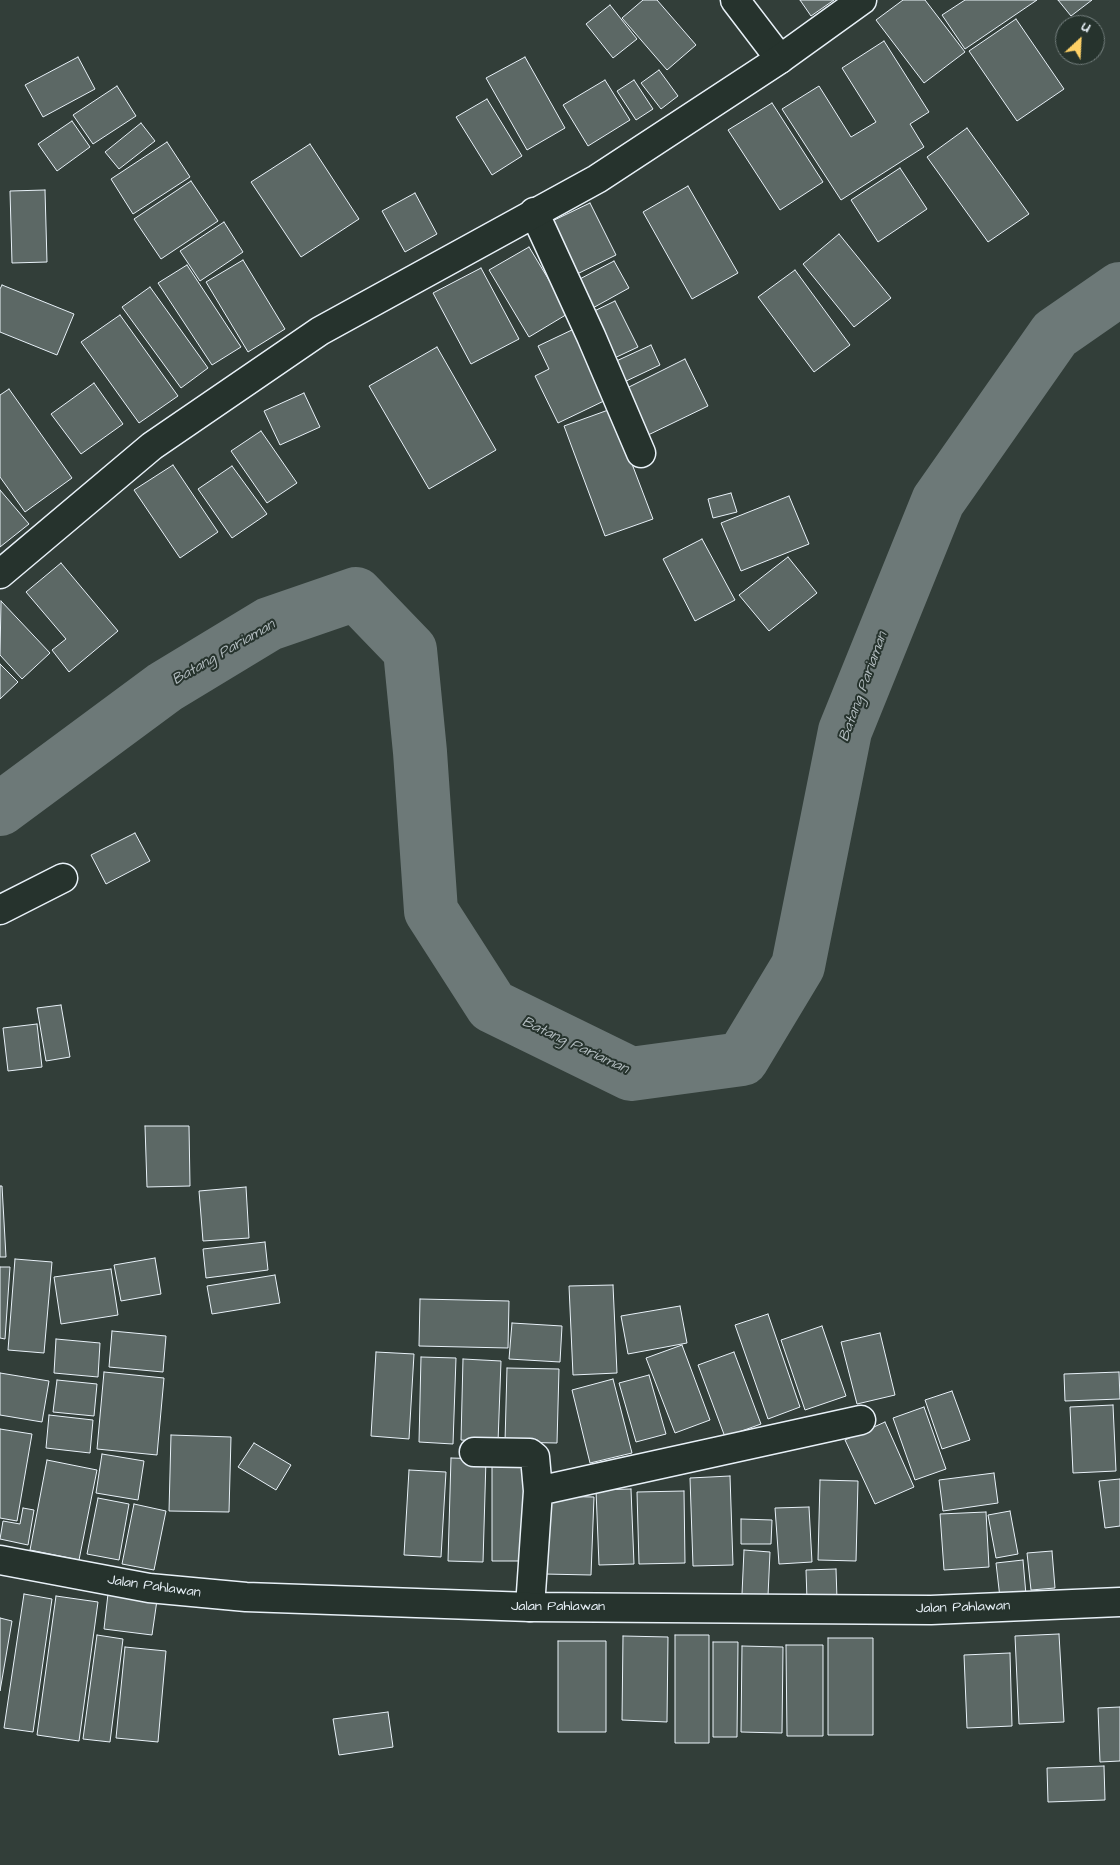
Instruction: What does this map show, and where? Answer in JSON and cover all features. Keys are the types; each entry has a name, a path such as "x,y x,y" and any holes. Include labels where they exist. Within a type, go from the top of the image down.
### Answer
{"street":[{"path":"735,0 780,59"},
{"path":"0,574 152,446 312,336 596,178 780,59 862,0"},
{"path":"534,212 591,336 641,453"},
{"path":"0,910 63,878"},
{"path":"538,1491 860,1420"},
{"path":"474,1452 530,1452 535,1457 538,1491 530,1607"},
{"name":"Jalan Pahlawan","path":"0,1560 149,1588 227,1596 530,1607 931,1610 1120,1602"}],"building":[{"path":"643,0 657,0 696,45 667,70 622,18"},
{"path":"800,0 834,0 811,16"},
{"path":"903,0 925,0 965,52 924,83 876,20"},
{"path":"965,0 1037,0 965,49 942,15"},
{"path":"1058,0 1092,0 1072,15 1070,15"},
{"path":"610,5 637,39 613,58 586,24"},
{"path":"1016,19 1064,89 1017,121 969,51"},
{"path":"884,41 929,112 910,124 924,147 841,200 782,109 819,86 851,137 876,122 842,68"},
{"path":"78,57 95,89 43,117 25,85"},
{"path":"525,57 565,128 527,150 486,78"},
{"path":"659,70 678,96 661,109 641,83"},
{"path":"605,80 630,120 588,146 563,105"},
{"path":"634,80 653,109 636,120 617,91"},
{"path":"117,86 136,116 93,144 73,115"},
{"path":"487,99 522,156 492,175 456,117"},
{"path":"772,103 823,182 780,210 728,130"},
{"path":"72,121 90,147 57,171 38,144"},
{"path":"141,123 155,141 119,169 105,152"},
{"path":"967,128 1029,214 988,242 927,157"},
{"path":"167,142 190,177 133,214 111,179"},
{"path":"310,144 359,219 301,257 251,182"},
{"path":"900,168 927,209 878,242 851,200"},
{"path":"191,181 218,221 161,259 134,219"},
{"path":"688,186 738,273 692,299 643,212"},
{"path":"45,190 47,262 12,263 10,191"},
{"path":"415,193 437,234 405,252 382,211"},
{"path":"590,203 616,255 573,276 546,224"},
{"path":"224,222 243,252 200,281 180,251"},
{"path":"839,234 891,298 854,327 803,264"},
{"path":"529,247 569,313 529,337 489,270"},
{"path":"243,260 285,329 248,352 206,282"},
{"path":"614,261 629,288 591,309 576,281"},
{"path":"187,265 241,347 212,365 158,283"},
{"path":"481,268 519,339 471,364 433,293"},
{"path":"795,270 850,345 814,372 758,297"},
{"path":"2,285 74,314 57,355 0,332 0,289"},
{"path":"150,287 208,368 181,388 122,307"},
{"path":"615,301 638,347 608,361 586,315"},
{"path":"120,315 178,396 139,423 81,342"},
{"path":"574,329 608,399 558,423 535,376 549,369 538,346"},
{"path":"651,345 660,365 622,383 612,363"},
{"path":"437,347 496,450 429,489 369,386"},
{"path":"685,359 708,406 644,437 621,391"},
{"path":"94,383 123,424 81,454 51,414"},
{"path":"9,389 72,478 25,512 0,477 0,395"},
{"path":"304,393 320,427 280,445 264,411"},
{"path":"611,409 653,519 605,536 564,426"},
{"path":"261,431 297,483 267,503 231,451"},
{"path":"173,465 218,532 180,558 134,490"},
{"path":"232,466 267,514 232,538 198,489"},
{"path":"0,490 29,524 0,547"},
{"path":"731,493 737,512 713,518 708,499"},
{"path":"789,496 809,544 741,571 721,523"},
{"path":"702,539 735,600 695,621 663,559"},
{"path":"788,557 817,593 769,631 739,595"},
{"path":"61,563 118,631 69,672 52,650 66,639 26,592"},
{"path":"1,601 50,653 22,679 0,655"},
{"path":"0,664 18,682 0,699"},
{"path":"135,833 150,861 106,884 91,855"},
{"path":"61,1005 70,1057 46,1061 37,1008"},
{"path":"37,1024 42,1067 8,1071 3,1028"},
{"path":"145,1126 189,1126 190,1186 147,1187"},
{"path":"0,1186 2,1186 6,1257 0,1257"},
{"path":"246,1187 249,1238 203,1241 199,1191"},
{"path":"265,1242 268,1270 206,1278 203,1249"},
{"path":"155,1258 161,1294 121,1301 114,1265"},
{"path":"15,1259 52,1262 44,1353 8,1350"},
{"path":"0,1267 10,1267 5,1339 0,1338"},
{"path":"111,1269 118,1315 61,1324 54,1277"},
{"path":"275,1275 280,1303 212,1314 207,1286"},
{"path":"613,1285 617,1373 573,1375 569,1286"},
{"path":"420,1299 509,1301 508,1348 419,1346"},
{"path":"680,1306 687,1343 628,1354 621,1316"},
{"path":"768,1314 800,1407 768,1419 735,1325"},
{"path":"512,1323 562,1326 560,1362 509,1359"},
{"path":"822,1326 846,1396 805,1410 781,1340"},
{"path":"112,1331 166,1336 163,1372 109,1367"},
{"path":"880,1333 895,1395 857,1404 841,1342"},
{"path":"56,1339 100,1343 98,1377 54,1373"},
{"path":"682,1345 710,1420 675,1433 646,1358"},
{"path":"376,1352 414,1354 409,1439 371,1436"},
{"path":"734,1352 761,1424 725,1437 698,1365"},
{"path":"421,1357 456,1358 453,1444 419,1442"},
{"path":"463,1359 501,1361 498,1442 461,1440"},
{"path":"507,1368 559,1369 557,1443 505,1442"},
{"path":"104,1372 164,1378 157,1455 97,1449"},
{"path":"1119,1372 1120,1399 1065,1401 1064,1374"},
{"path":"0,1373 49,1381 42,1422 0,1415"},
{"path":"649,1375 666,1434 636,1442 619,1383"},
{"path":"613,1379 632,1453 590,1463 572,1390"},
{"path":"57,1380 97,1384 94,1416 53,1412"},
{"path":"952,1391 970,1440 942,1449 925,1400"},
{"path":"1113,1405 1116,1471 1073,1473 1070,1407"},
{"path":"924,1407 946,1469 915,1480 893,1418"},
{"path":"49,1415 93,1420 90,1453 46,1448"},
{"path":"885,1422 914,1487 875,1504 845,1440"},
{"path":"0,1429 32,1434 17,1521 0,1518"},
{"path":"171,1435 231,1437 229,1512 169,1511"},
{"path":"254,1443 291,1465 276,1490 238,1467"},
{"path":"102,1454 144,1461 138,1500 96,1493"},
{"path":"451,1458 486,1459 483,1562 448,1561"},
{"path":"47,1460 97,1470 79,1560 30,1550"},
{"path":"492,1461 528,1461 528,1561 492,1561"},
{"path":"409,1470 446,1472 441,1557 404,1555"},
{"path":"994,1473 998,1503 943,1511 939,1480"},
{"path":"730,1476 733,1565 693,1566 690,1478"},
{"path":"1120,1479 1120,1526 1105,1528 1099,1481"},
{"path":"820,1480 858,1481 856,1561 818,1560"},
{"path":"631,1489 634,1564 599,1565 596,1490"},
{"path":"684,1491 685,1563 639,1564 637,1492"},
{"path":"546,1496 594,1497 591,1575 544,1574"},
{"path":"98,1498 129,1504 119,1560 87,1554"},
{"path":"134,1504 166,1511 154,1570 122,1564"},
{"path":"809,1507 812,1562 779,1564 775,1508"},
{"path":"23,1508 34,1510 28,1545 0,1539 3,1521 20,1524"},
{"path":"1010,1511 1018,1554 996,1558 988,1515"},
{"path":"986,1512 989,1567 944,1570 940,1514"},
{"path":"741,1519 772,1520 771,1544 741,1544"},
{"path":"744,1550 770,1552 768,1596 742,1594"},
{"path":"1052,1551 1055,1588 1031,1590 1027,1553"},
{"path":"1023,1560 1026,1595 1000,1598 996,1563"},
{"path":"836,1569 837,1599 807,1600 806,1570"},
{"path":"24,1594 52,1599 33,1732 4,1728"},
{"path":"108,1594 157,1600 152,1635 104,1629"},
{"path":"56,1596 98,1602 79,1741 37,1735"},
{"path":"0,1618 12,1621 0,1691"},
{"path":"1059,1634 1064,1722 1019,1724 1015,1636"},
{"path":"97,1635 123,1639 110,1742 83,1739"},
{"path":"675,1635 709,1635 709,1743 675,1743"},
{"path":"623,1636 668,1637 667,1722 622,1720"},
{"path":"828,1638 873,1638 873,1735 828,1735"},
{"path":"558,1641 606,1641 606,1732 558,1732"},
{"path":"713,1642 738,1642 737,1737 713,1737"},
{"path":"786,1645 823,1645 823,1736 787,1736"},
{"path":"742,1646 783,1647 782,1733 741,1732"},
{"path":"125,1647 166,1651 158,1742 116,1738"},
{"path":"1010,1653 1012,1726 967,1728 964,1655"},
{"path":"1120,1707 1120,1761 1100,1762 1098,1708"},
{"path":"388,1712 393,1747 339,1755 333,1719"},
{"path":"1104,1766 1105,1800 1048,1802 1047,1768"}],"waterway":[{"name":"Batang Pariaman","path":"0,809 165,687 269,624 356,594 410,650 420,752 431,911 492,1006 631,1074 742,1059 798,966 845,731 938,501 1055,334 1120,289"}]}
